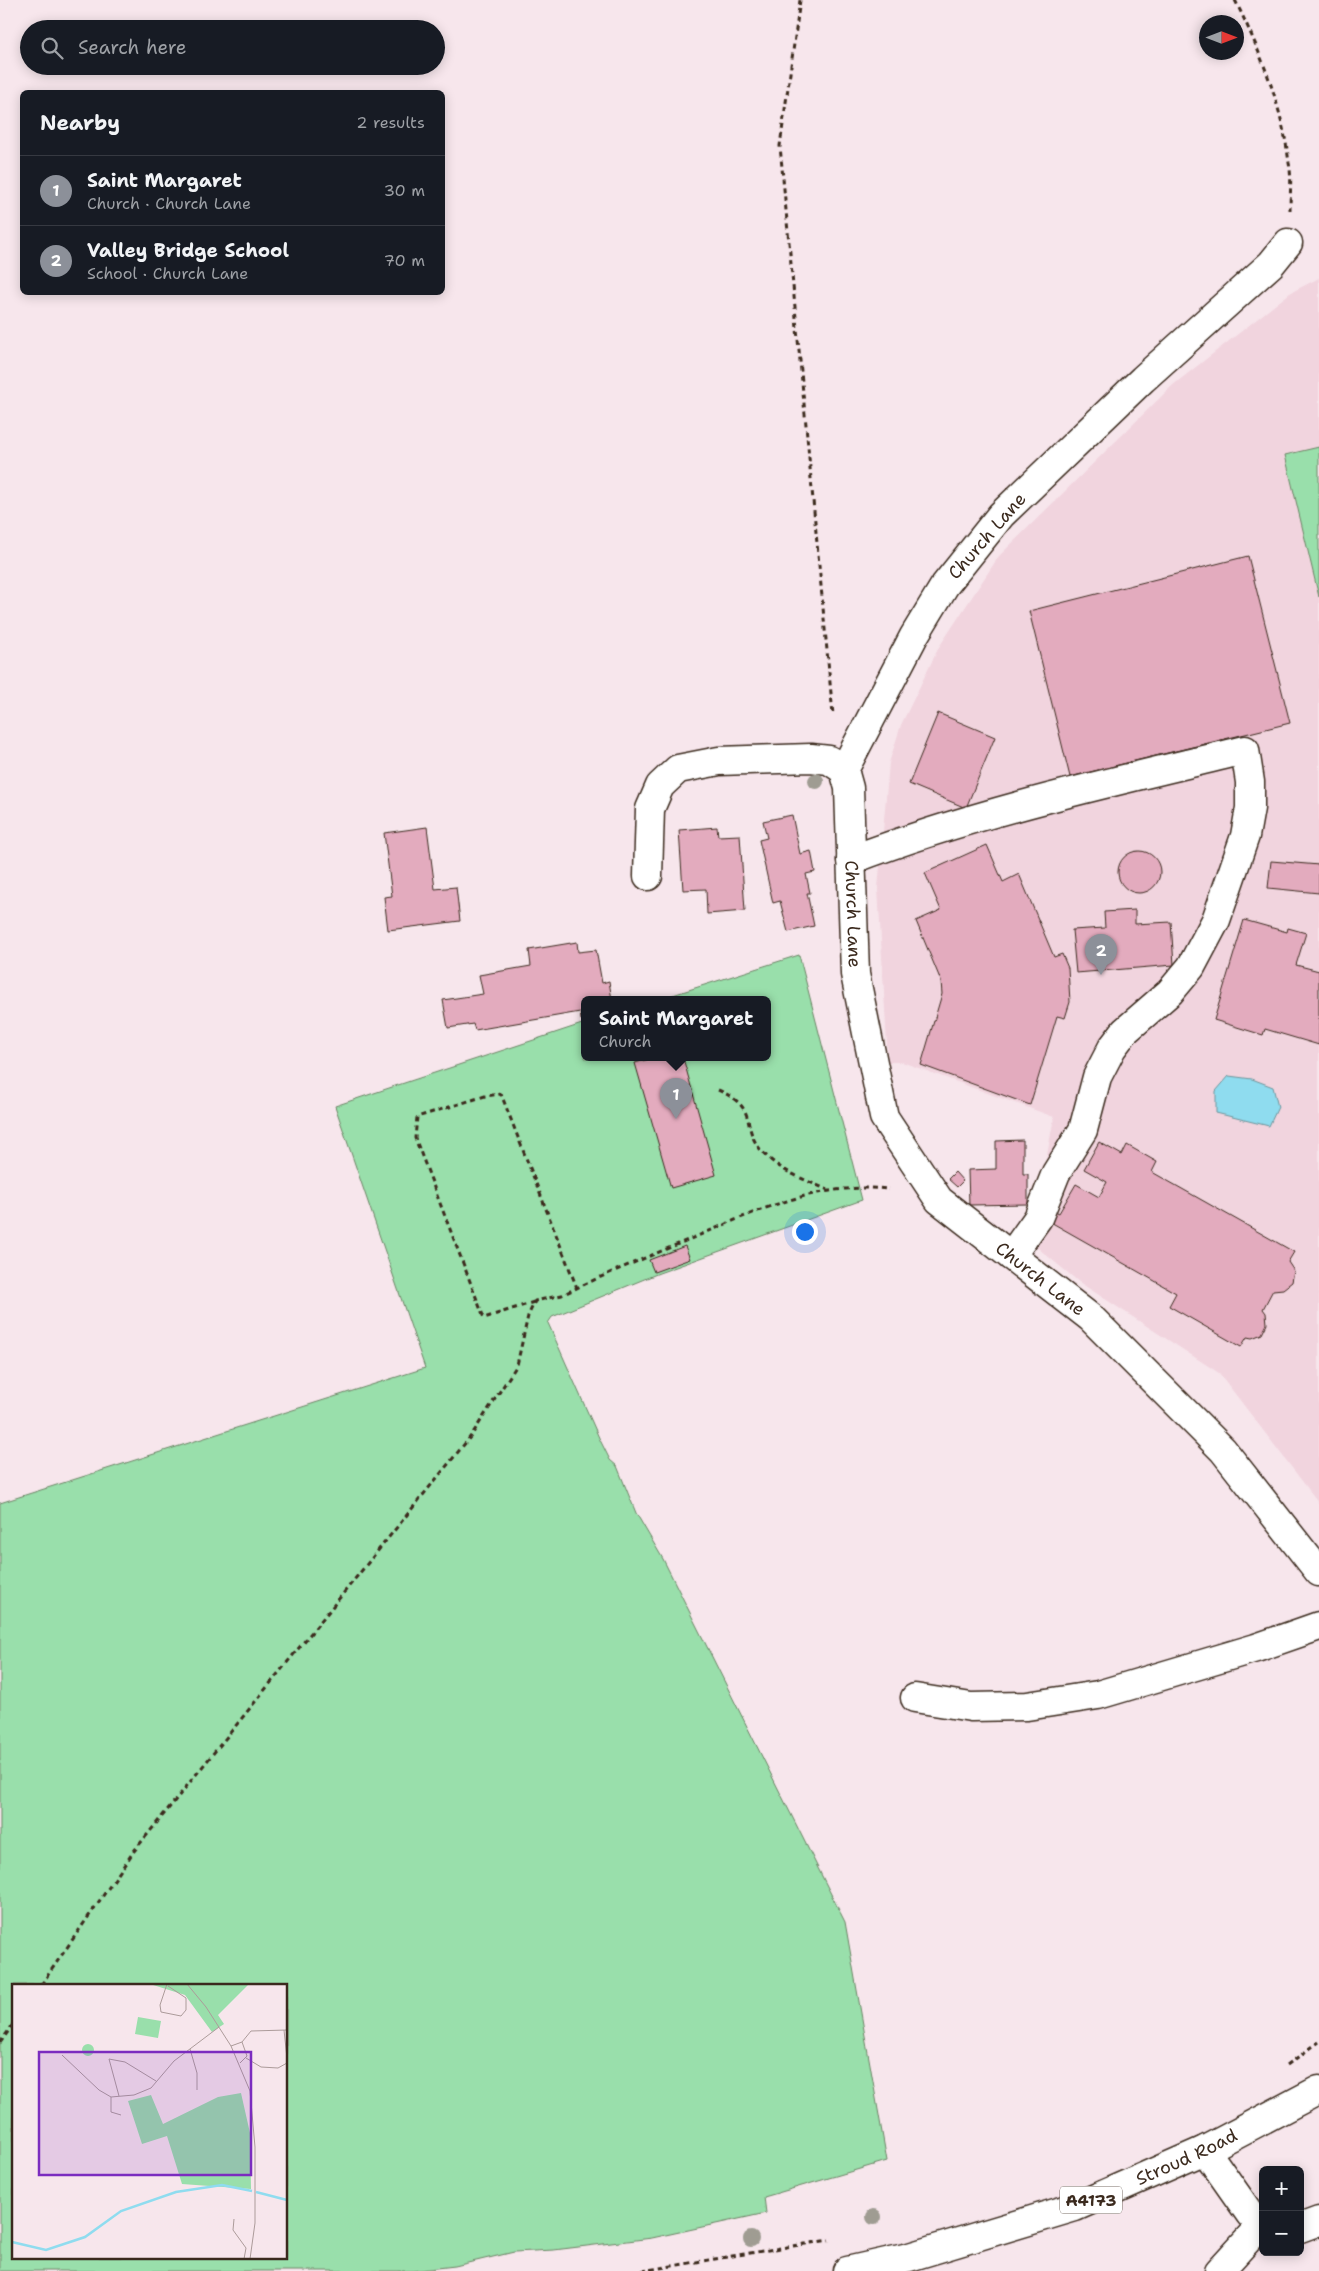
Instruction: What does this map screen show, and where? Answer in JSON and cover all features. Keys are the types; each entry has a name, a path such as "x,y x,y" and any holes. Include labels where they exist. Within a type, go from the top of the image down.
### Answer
{"street":[{"name":"Church Lane","path":"1288,243 1271,264 1142,379 1001,515 945,585 914,636 844,770 849,788 855,974 884,1117 939,1200 1091,1318 1223,1450 1319,1572"},
{"path":"851,860 901,840 994,812 1245,750 1250,782 1250,808 1245,836 1216,920 1190,968 1170,992 1126,1031 1112,1048 1097,1078 1083,1130 1056,1173 1038,1218 1011,1256"},
{"path":"648,876 650,809 660,786 678,769 719,761 811,758 829,760 844,770"},
{"path":"915,1698 971,1707 1027,1706 1098,1695 1256,1648 1319,1626"},
{"name":"Stroud Road","path":"847,2271 908,2257 1075,2207 1205,2150 1319,2090"},
{"path":"1205,2150 1250,2214 1259,2222"},
{"path":"1304,2227 1319,2221"},
{"path":"1219,2271 1259,2227"}],"path":[{"path":"800,0 780,146 833,716"},
{"path":"1235,0 1256,42 1278,102 1290,165 1290,227 1288,243"},
{"path":"718,1090 733,1097 740,1104 750,1119 752,1133 759,1149 772,1162 828,1190"},
{"path":"577,1288 501,1094 485,1096 417,1117 415,1138 484,1318 562,1295 786,1200 828,1190 860,1186"},
{"path":"42,1984 134,1850 472,1436 518,1365 528,1316 535,1302"},
{"path":"0,2043 12,2026"},
{"path":"1280,2072 1319,2042"},
{"path":"642,2271 831,2240"}],"shaded area":[{"path":"1319,278 1319,1503 1219,1373 1079,1282 1016,1230 1039,1200 1054,1117 902,1062 888,1062 878,888 889,763 901,725 939,647 999,556 1173,385 1290,293"}],"green space":[{"path":"1319,447 1319,597 1285,455"},
{"path":"799,955 862,1200 659,1273 552,1317 548,1323 600,1440 610,1460 617,1466 636,1513 663,1559 845,1922 887,2161 764,2197 766,2213 652,2238 554,2250 514,2252 455,2266 411,2271 0,2271 0,1503 425,1368 335,1106 581,1024 581,1061 771,1061 771,996 670,996"}],"water":[{"path":"1229,1076 1252,1079 1273,1087 1278,1107 1269,1126 1216,1113 1216,1091"}],"building":[{"path":"1248,556 1290,723 1070,777 1029,611"},
{"path":"938,713 995,737 966,808 909,784"},
{"path":"792,815 800,854 811,851 815,872 806,874 810,893 807,893 814,926 788,932 780,901 773,903 759,840 767,838 763,821"},
{"path":"427,827 435,889 456,887 460,921 388,930 384,897 392,896 384,833"},
{"path":"717,827 718,836 740,835 745,911 707,914 706,889 683,890 679,830"},
{"path":"987,845 1003,882 1019,874 1054,957 1062,954 1068,968 1070,1002 1065,1018 1057,1016 1030,1105 921,1065 942,994 941,981 916,921 941,910 925,873"},
{"path":"1143,851 1151,854 1157,860 1160,872 1157,884 1151,890 1135,893 1127,890 1121,884 1118,868 1121,860 1127,854"},
{"path":"1271,861 1319,865 1319,893 1268,888"},
{"path":"1135,910 1135,924 1171,922 1174,965 1076,973 1072,930 1105,928 1104,912"},
{"path":"1244,920 1287,932 1288,928 1306,933 1296,965 1319,971 1319,1045 1265,1029 1263,1035 1214,1020"},
{"path":"577,942 578,952 596,950 602,983 609,981 611,996 581,996 581,1020 580,1012 475,1030 473,1024 448,1028 443,1000 483,994 479,975 531,966 529,950"},
{"path":"642,1061 684,1061 716,1175 671,1188 635,1063"},
{"path":"1023,1140 1023,1174 1028,1174 1028,1204 969,1205 968,1170 996,1169 996,1141"},
{"path":"1099,1142 1122,1155 1127,1145 1157,1162 1152,1172 1294,1252 1288,1262 1294,1271 1292,1282 1283,1289 1273,1290 1263,1309 1266,1313 1267,1324 1262,1334 1252,1338 1247,1337 1241,1347 1169,1306 1176,1293 1047,1220 1053,1210 1059,1213 1076,1184 1099,1197 1107,1182 1084,1169"},
{"path":"955,1172 963,1181 957,1187 948,1179"},
{"path":"685,1246 690,1259 654,1272 649,1260"}],"place":[{"name":"Valley Bridge School","path":"1101,975"},
{"name":"Saint Margaret","path":"676,1119"}]}
